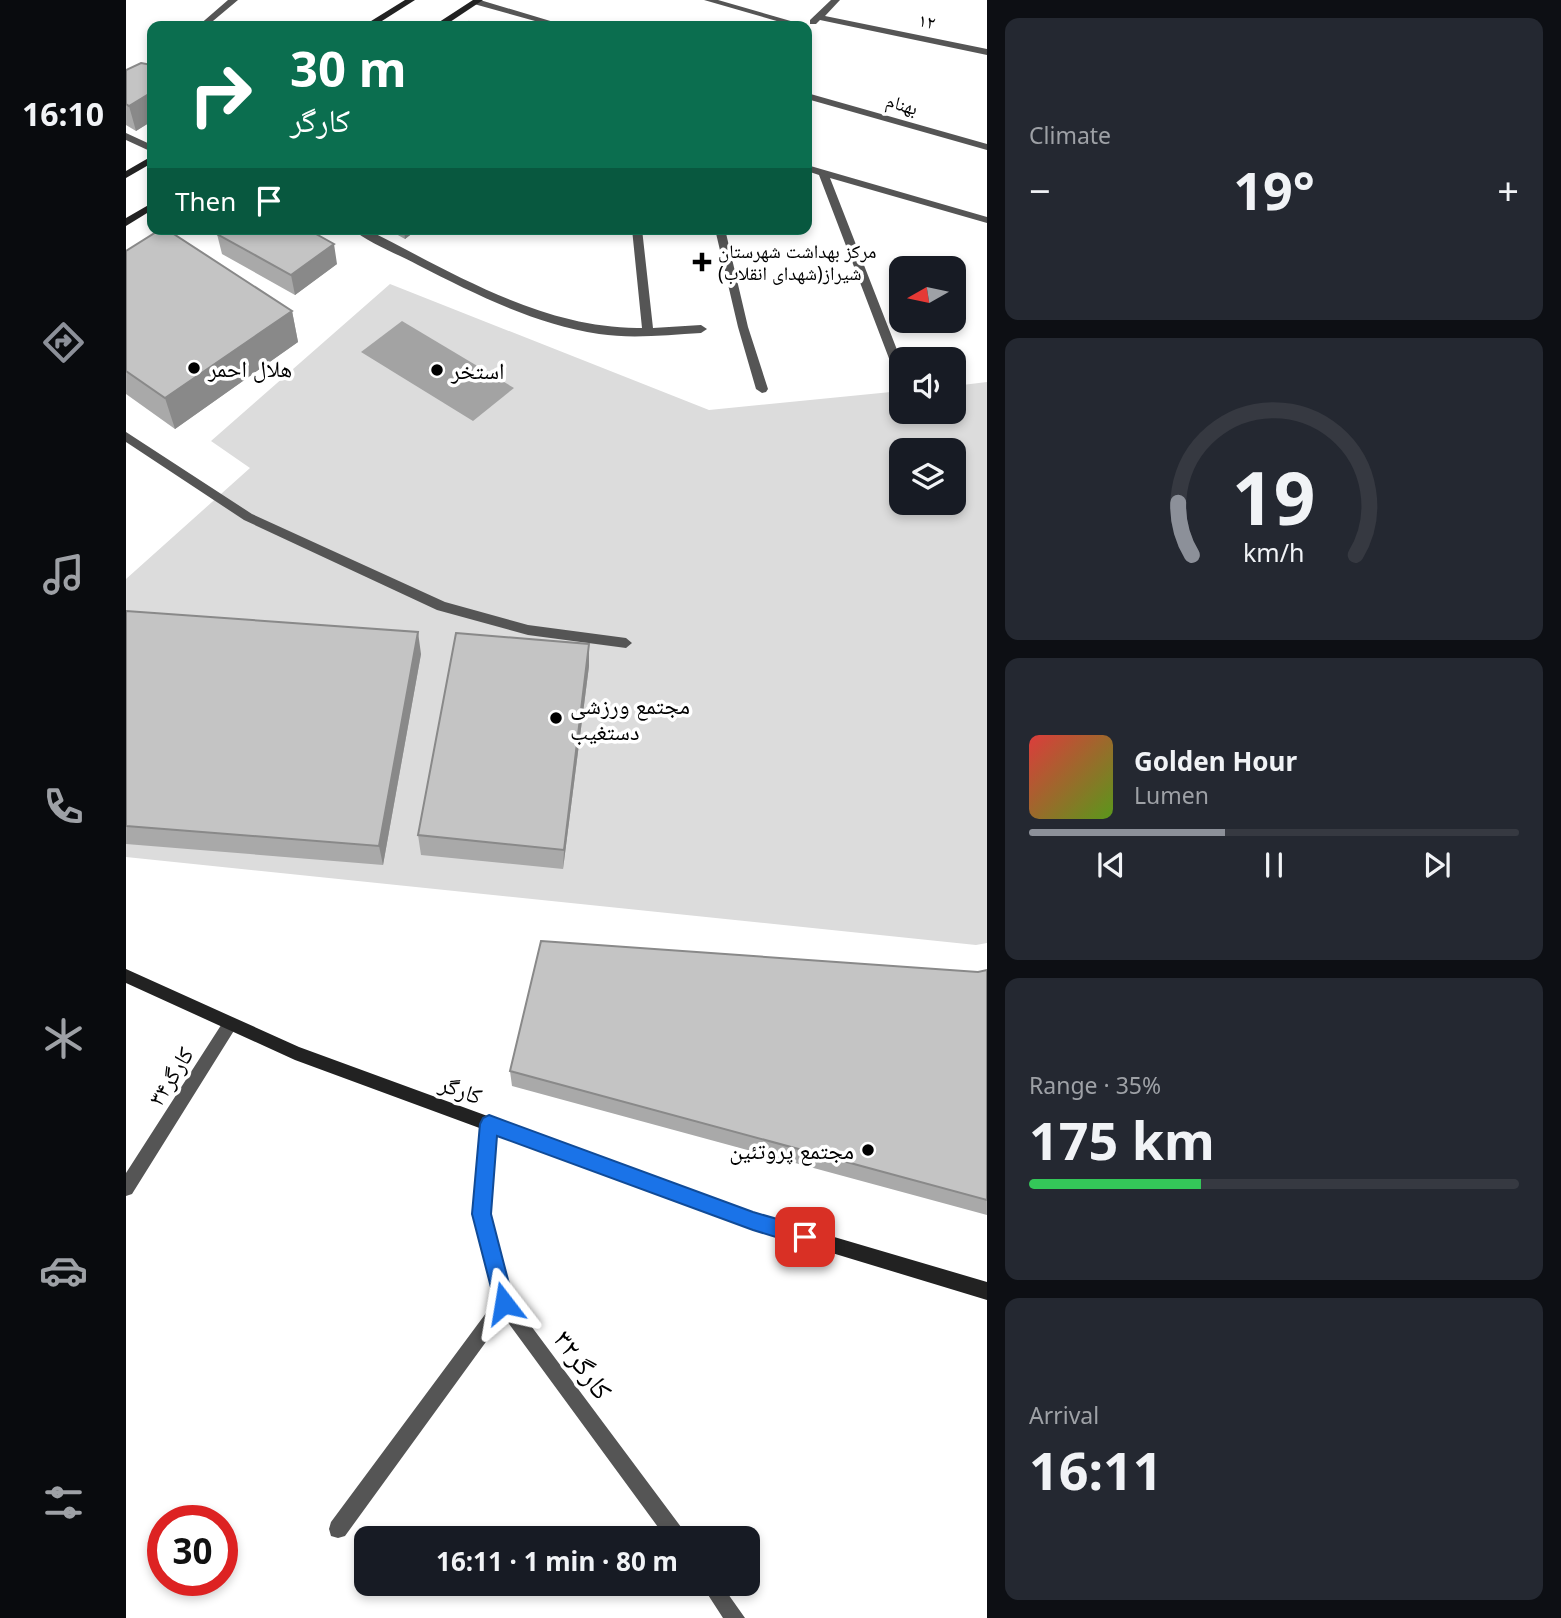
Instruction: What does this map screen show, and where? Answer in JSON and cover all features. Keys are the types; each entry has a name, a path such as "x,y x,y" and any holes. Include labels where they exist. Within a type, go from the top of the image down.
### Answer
{"street":[{"path":"208,21 234,0"},
{"path":"376,21 411,0"},
{"path":"708,0 784,21"},
{"path":"812,22 835,0"},
{"path":"446,21 478,1 545,21"},
{"name":"۱۲","path":"818,17 987,52"},
{"name":"بهنام","path":"812,97 987,147"},
{"path":"126,135 147,146"},
{"path":"126,175 147,162"},
{"path":"812,170 987,220"},
{"path":"823,173 891,347"},
{"path":"126,223 147,209"},
{"path":"368,235 433,269 524,310 598,330 648,332 701,329"},
{"path":"638,235 648,332"},
{"path":"721,235 743,327 762,389"},
{"path":"126,436 248,517 442,606 528,630 626,643"},
{"name":"کارگر","path":"126,976 295,1053 753,1221 987,1291"},
{"name":"کارگر۳۴","path":"126,1188 230,1024"},
{"name":"کارگر۳۲","path":"489,1124 481,1214 504,1303 668,1526"},
{"path":"338,1529 504,1303"},
{"path":"719,1596 735,1618"}],"shaded area":[{"name":"مجتمع ورزشی دستغیب","path":"390,284 709,410 889,392 889,424 966,424 966,385 987,382 987,943 976,945 126,857 126,579 250,468 211,441"},
{"name":"استخر","path":"402,321 514,388 473,421 361,352"}],"building":[{"path":"141,63 147,64 147,95 129,106 126,104 126,70"},
{"name":"هلال احمر","path":"151,235 175,235 292,311 165,398 126,371 126,251"},
{"path":"219,235 318,235 334,244 291,275"},
{"path":"126,611 418,632 379,846 126,826"},
{"path":"456,633 589,644 564,850 418,835"},
{"name":"مجتمع پروتئین","path":"541,941 978,972 987,970 987,1200 510,1071"}],"place":[{"name":"مرکز بهداشت شهرستان شیراز(شهدای انقلاب)","path":"702,262"},
{"name":"هلال احمر","path":"194,368"},
{"name":"استخر","path":"437,370"},
{"name":"مجتمع ورزشی دستغیب","path":"556,718"},
{"name":"مجتمع پروتئین","path":"868,1150"}],"route":[{"path":"504,1303 481,1214 489,1124 753,1221 805,1237"}]}
